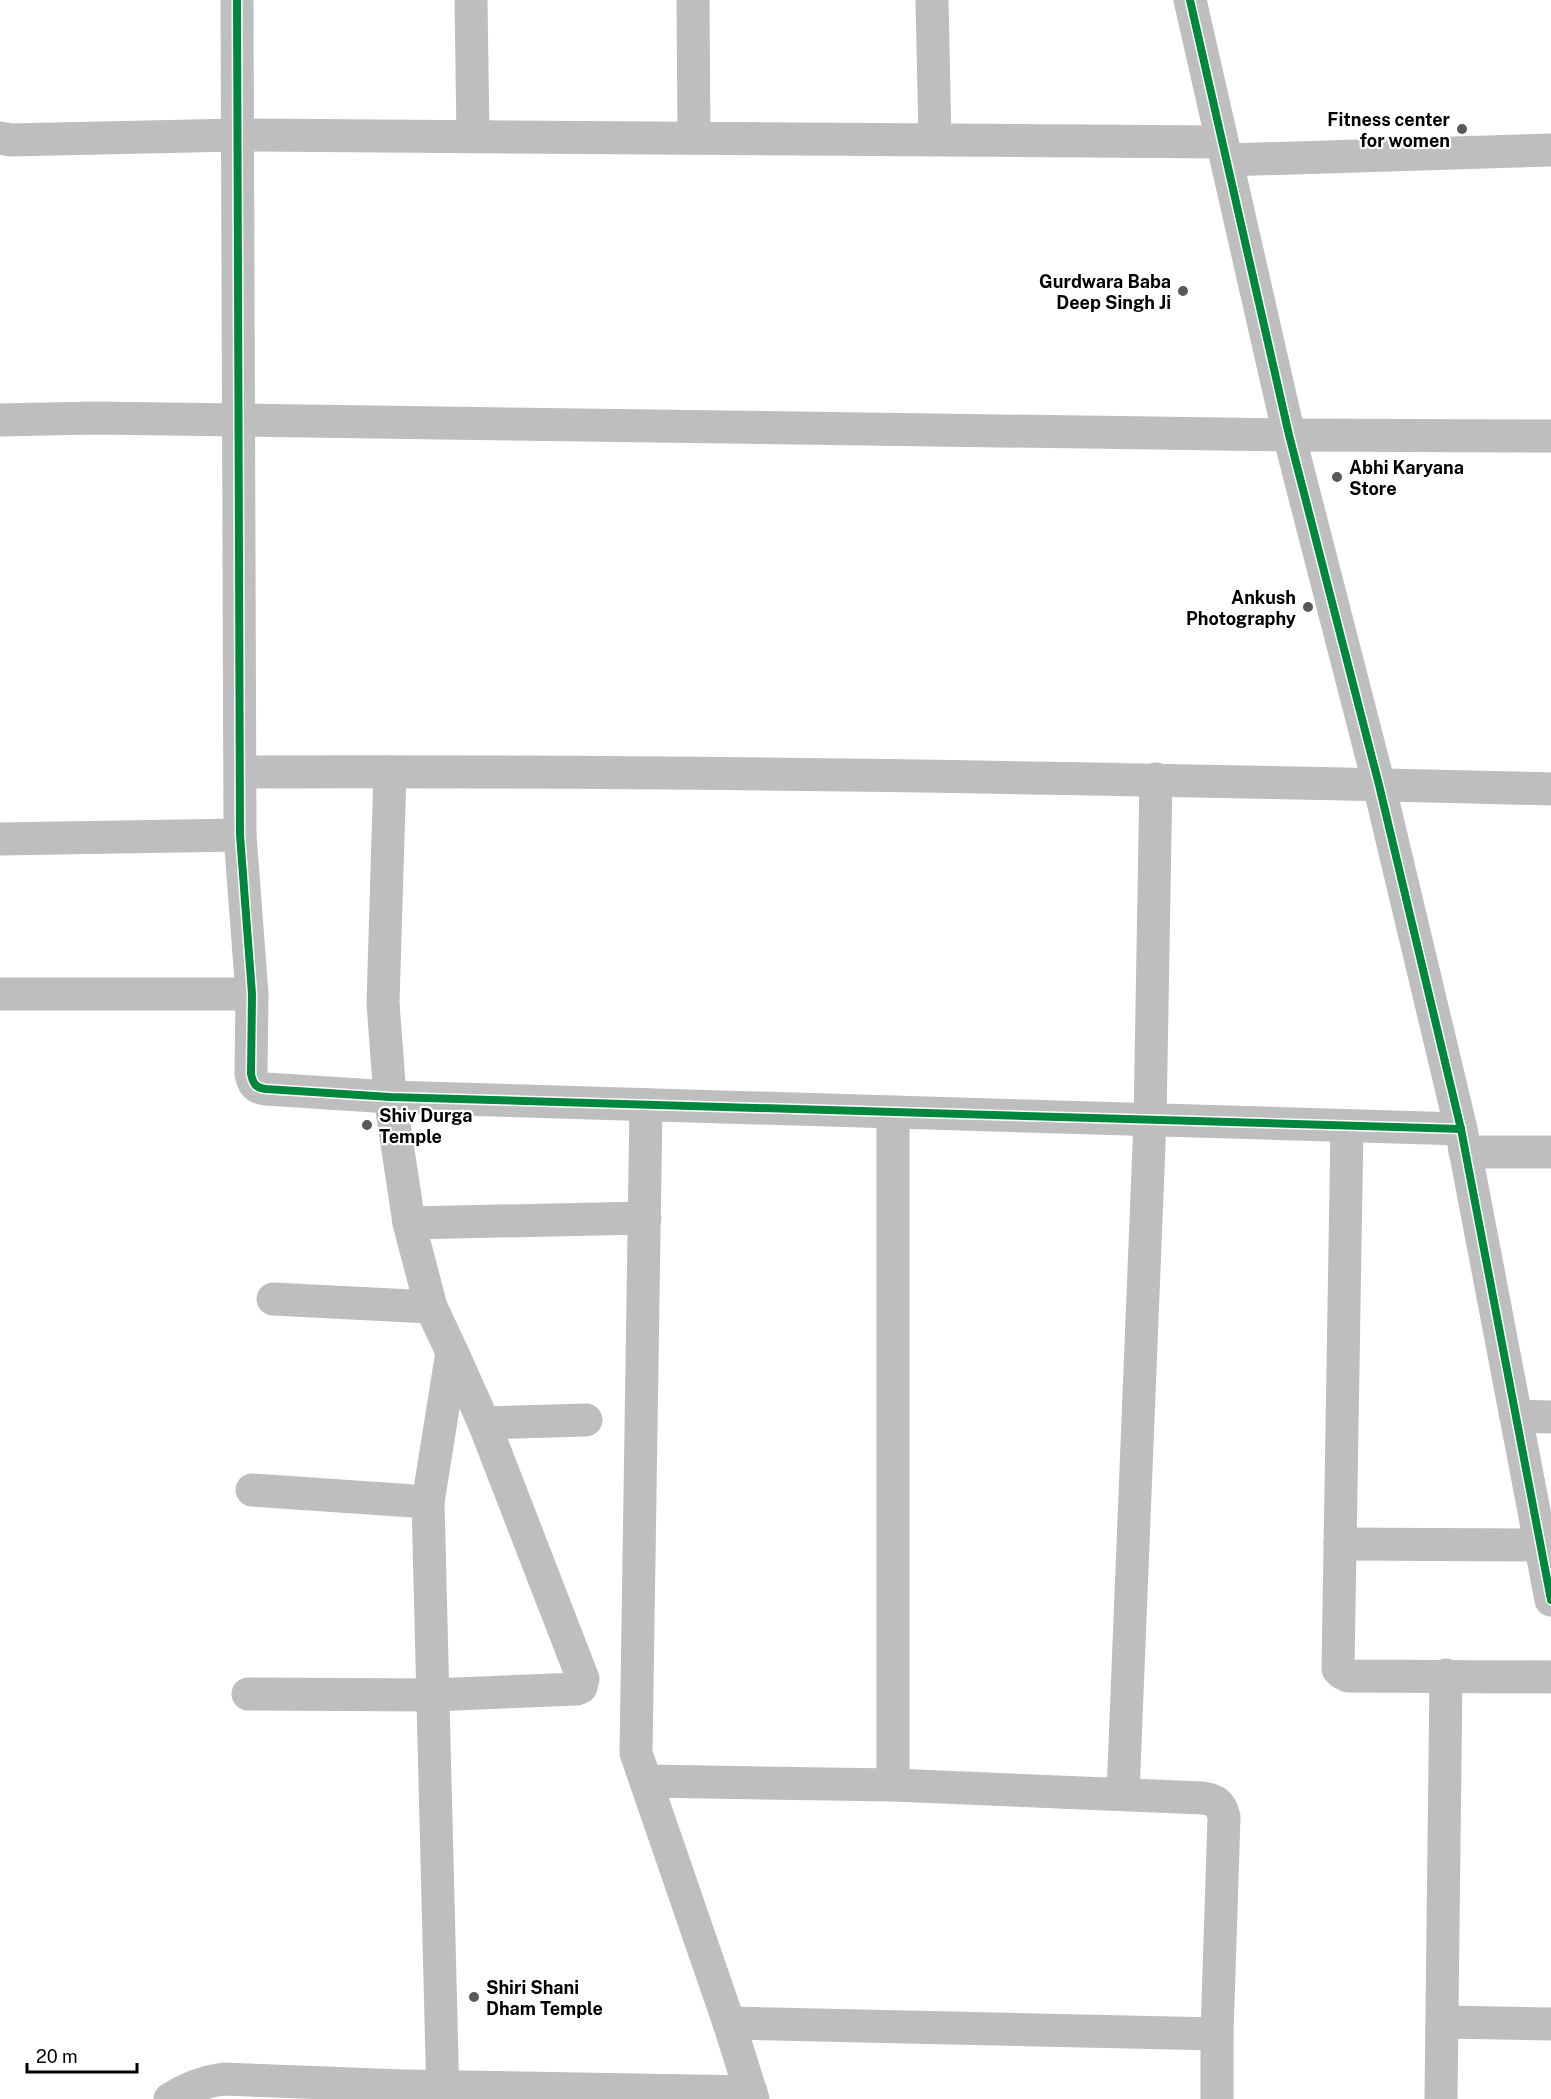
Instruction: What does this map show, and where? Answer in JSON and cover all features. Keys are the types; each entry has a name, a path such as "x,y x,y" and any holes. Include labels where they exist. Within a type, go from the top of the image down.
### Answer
{"street":[{"path":"237,0 240,835 252,994 251,1074 256,1086 266,1089 390,1097 1347,1126 1551,1152"},
{"path":"471,0 473,136"},
{"path":"693,0 694,138"},
{"path":"932,0 935,139"},
{"path":"1190,0 1289,435 1379,785 1463,1140 1516,1416 1546,1545 1551,1600"},
{"path":"0,138 10,140 237,135 935,139 1225,151 1551,150"},
{"path":"0,420 95,418 1289,435 1551,436"},
{"path":"241,772 1156,779 1551,789"},
{"path":"248,1694 432,1695 577,1689 583,1683 484,1422 431,1307 409,1223 390,1097 383,1003 390,772"},
{"path":"1123,1794 1150,1120 1156,779"},
{"path":"0,839 240,835"},
{"path":"0,994 252,994"},
{"path":"170,2099 189,2087 206,2081 223,2079 443,2092 752,2096 636,1753 646,1105"},
{"path":"893,1112 893,1785"},
{"path":"1347,1126 1337,1663 1340,1672 1348,1676 1551,1677"},
{"path":"409,1223 645,1218"},
{"path":"273,1299 431,1307"},
{"path":"443,2092 428,1502 452,1352"},
{"path":"1516,1416 1551,1417"},
{"path":"484,1422 586,1419"},
{"path":"252,1490 428,1502"},
{"path":"1340,1544 1546,1545"},
{"path":"1441,2099 1446,1675"},
{"path":"646,1781 893,1785 1203,1798 1217,1803 1224,1817 1217,2099"},
{"path":"1442,2022 1551,2024"},
{"path":"729,2023 1217,2034"}],"cycle path":[{"path":"237,0 240,835 252,994 251,1074 256,1085 266,1089 390,1097 1461,1129"},
{"path":"1190,0 1289,435 1379,785 1461,1129 1551,1600"}],"place":[{"name":"Fitness center for women","path":"1462,129"},
{"name":"Gurdwara Baba Deep Singh Ji","path":"1183,291"},
{"name":"Abhi Karyana Store","path":"1337,477"},
{"name":"Ankush Photography","path":"1308,607"},
{"name":"Shiv Durga Temple","path":"367,1125"},
{"name":"Shiri Shani Dham Temple","path":"474,1997"}]}
